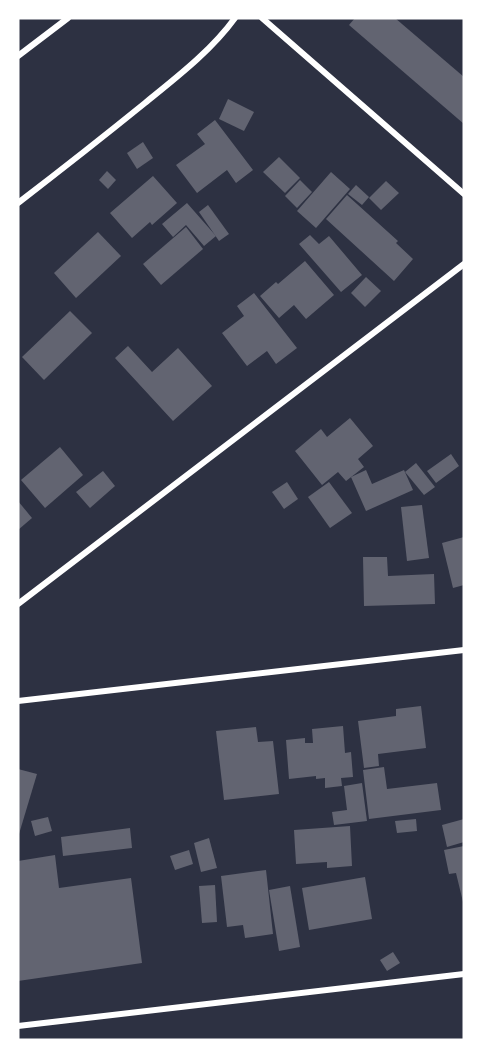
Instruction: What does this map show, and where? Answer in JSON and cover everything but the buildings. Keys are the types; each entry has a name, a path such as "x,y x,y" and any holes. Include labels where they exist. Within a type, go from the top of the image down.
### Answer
{"street":[{"path":"18,56 68,18"},
{"path":"18,203 183,72 236,18"},
{"path":"262,18 464,194"},
{"path":"18,604 464,264"},
{"path":"18,701 464,650"},
{"path":"18,1026 464,974"}]}
